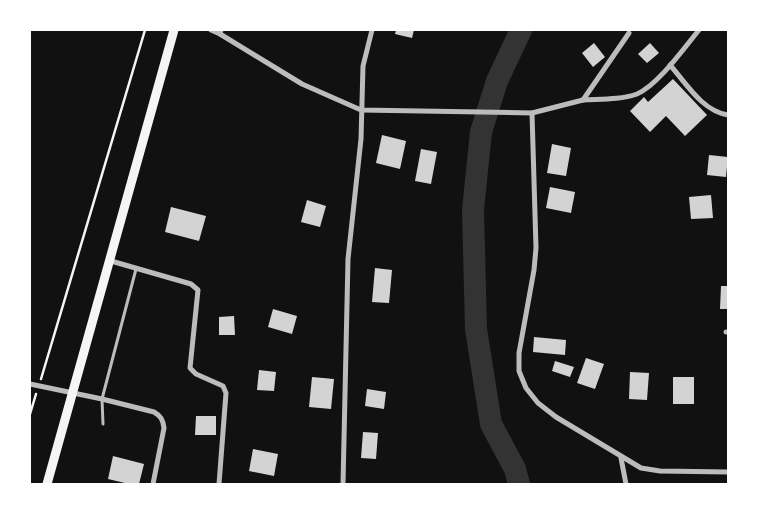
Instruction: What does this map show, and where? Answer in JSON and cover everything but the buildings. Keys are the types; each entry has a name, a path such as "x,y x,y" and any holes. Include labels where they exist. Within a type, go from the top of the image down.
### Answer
{"main road":[{"path":"47,484 111,261 174,30"}],"street":[{"path":"210,30 221,32 302,84 362,110 532,113 583,100 619,98 638,94 650,86 699,30"},
{"path":"343,484 348,259 361,139 363,66 372,30"},
{"path":"583,100 629,33"},
{"path":"670,65 711,109 728,115"},
{"path":"532,113 536,248 534,270 519,353 519,371 526,388 538,403 556,417 640,468 660,471 728,472"},
{"path":"111,261 192,284 198,290 190,368 196,374 223,386 226,393 219,484"},
{"path":"30,384 102,399 160,415 164,421 164,428 153,484"},
{"path":"621,458 626,484"}],"lane":[{"path":"103,424 102,399 136,268"}],"path":[{"path":"30,414 145,30"}],"waterway":[{"path":"519,484 515,469 491,424 476,329 473,210 481,132 497,81 521,30"}]}
